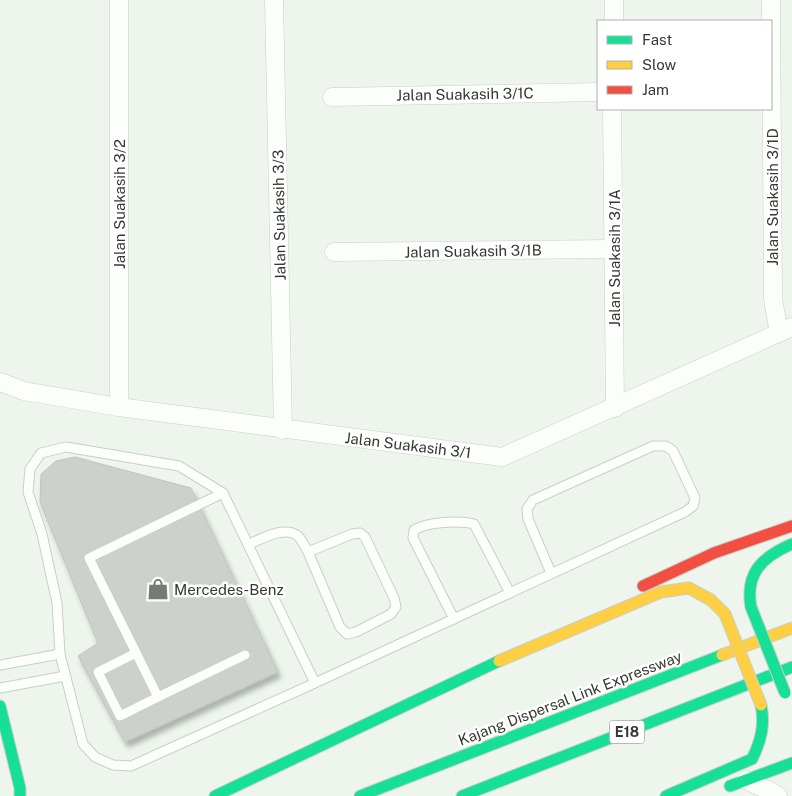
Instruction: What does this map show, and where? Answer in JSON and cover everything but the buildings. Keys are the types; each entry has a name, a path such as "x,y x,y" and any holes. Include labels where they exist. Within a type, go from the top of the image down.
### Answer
{"main road":[{"path":"637,589 714,553 792,526"},
{"path":"792,544 775,550 756,568 749,588 751,608 792,706"},
{"path":"215,796 511,655 661,592 689,588 711,600 726,614 761,704 764,719 762,738 752,759 666,796"},
{"path":"511,655 611,601"},
{"name":"Kajang Dispersal Link Expressway","path":"360,796 792,628"},
{"name":"E18","path":"462,796 792,667"},
{"path":"0,706 23,793"},
{"path":"722,788 792,763"}],"street":[{"name":"Jalan Suakasih 3/2","path":"119,0 119,407"},
{"name":"Jalan Suakasih 3/3","path":"274,0 283,430"},
{"path":"614,0 614,20"},
{"name":"Jalan Suakasih 3/1D","path":"771,0 771,20"},
{"name":"Jalan Suakasih 3/1C","path":"332,96 597,92"},
{"name":"Jalan Suakasih 3/1A","path":"612,110 615,408"},
{"name":"Jalan Suakasih 3/1D","path":"771,110 772,299 786,330"},
{"name":"Jalan Suakasih 3/1B","path":"334,252 612,249"},
{"name":"Jalan Suakasih 3/1","path":"0,382 24,391 119,407 283,430 502,457 786,330"},
{"path":"746,780 770,790 778,796"}],"lane":[{"path":"315,683 224,493 179,466 66,447 41,454 30,469 28,492 42,534 57,602 60,654 65,676 84,744 96,757 113,765 130,766 315,683 685,512 694,506 695,498 673,451 666,446 654,446 533,500 527,509 528,519 551,573"},
{"path":"158,698 89,558 224,493"},
{"path":"454,619 413,538 414,530 420,526 463,521 474,524 510,593"},
{"path":"249,544 279,533 291,532 299,536 308,552 340,627 347,634 356,632 391,614 396,606 394,598 365,537 360,533 352,534 308,552"},
{"path":"136,653 98,672 120,716 245,655"},
{"path":"0,666 60,654"},
{"path":"0,688 65,676"}],"traffic: fast":[{"path":"751,607 751,585 753,576 758,568 772,555 792,544"},
{"path":"751,607 785,693"},
{"path":"360,796 722,655"},
{"path":"215,796 499,661"},
{"path":"462,796 792,667"},
{"path":"666,796 752,759 761,733 763,719 761,705"},
{"path":"0,706 20,788 20,796"},
{"path":"730,786 792,763"}],"traffic: slow":[{"path":"499,661 661,592 689,588 711,600 725,614"},
{"path":"725,614 761,705"},
{"path":"722,655 792,628"}],"traffic: jam":[{"path":"643,586 714,553 792,526"}],"place":[{"name":"Mercedes-Benz","path":"158,589"}]}
